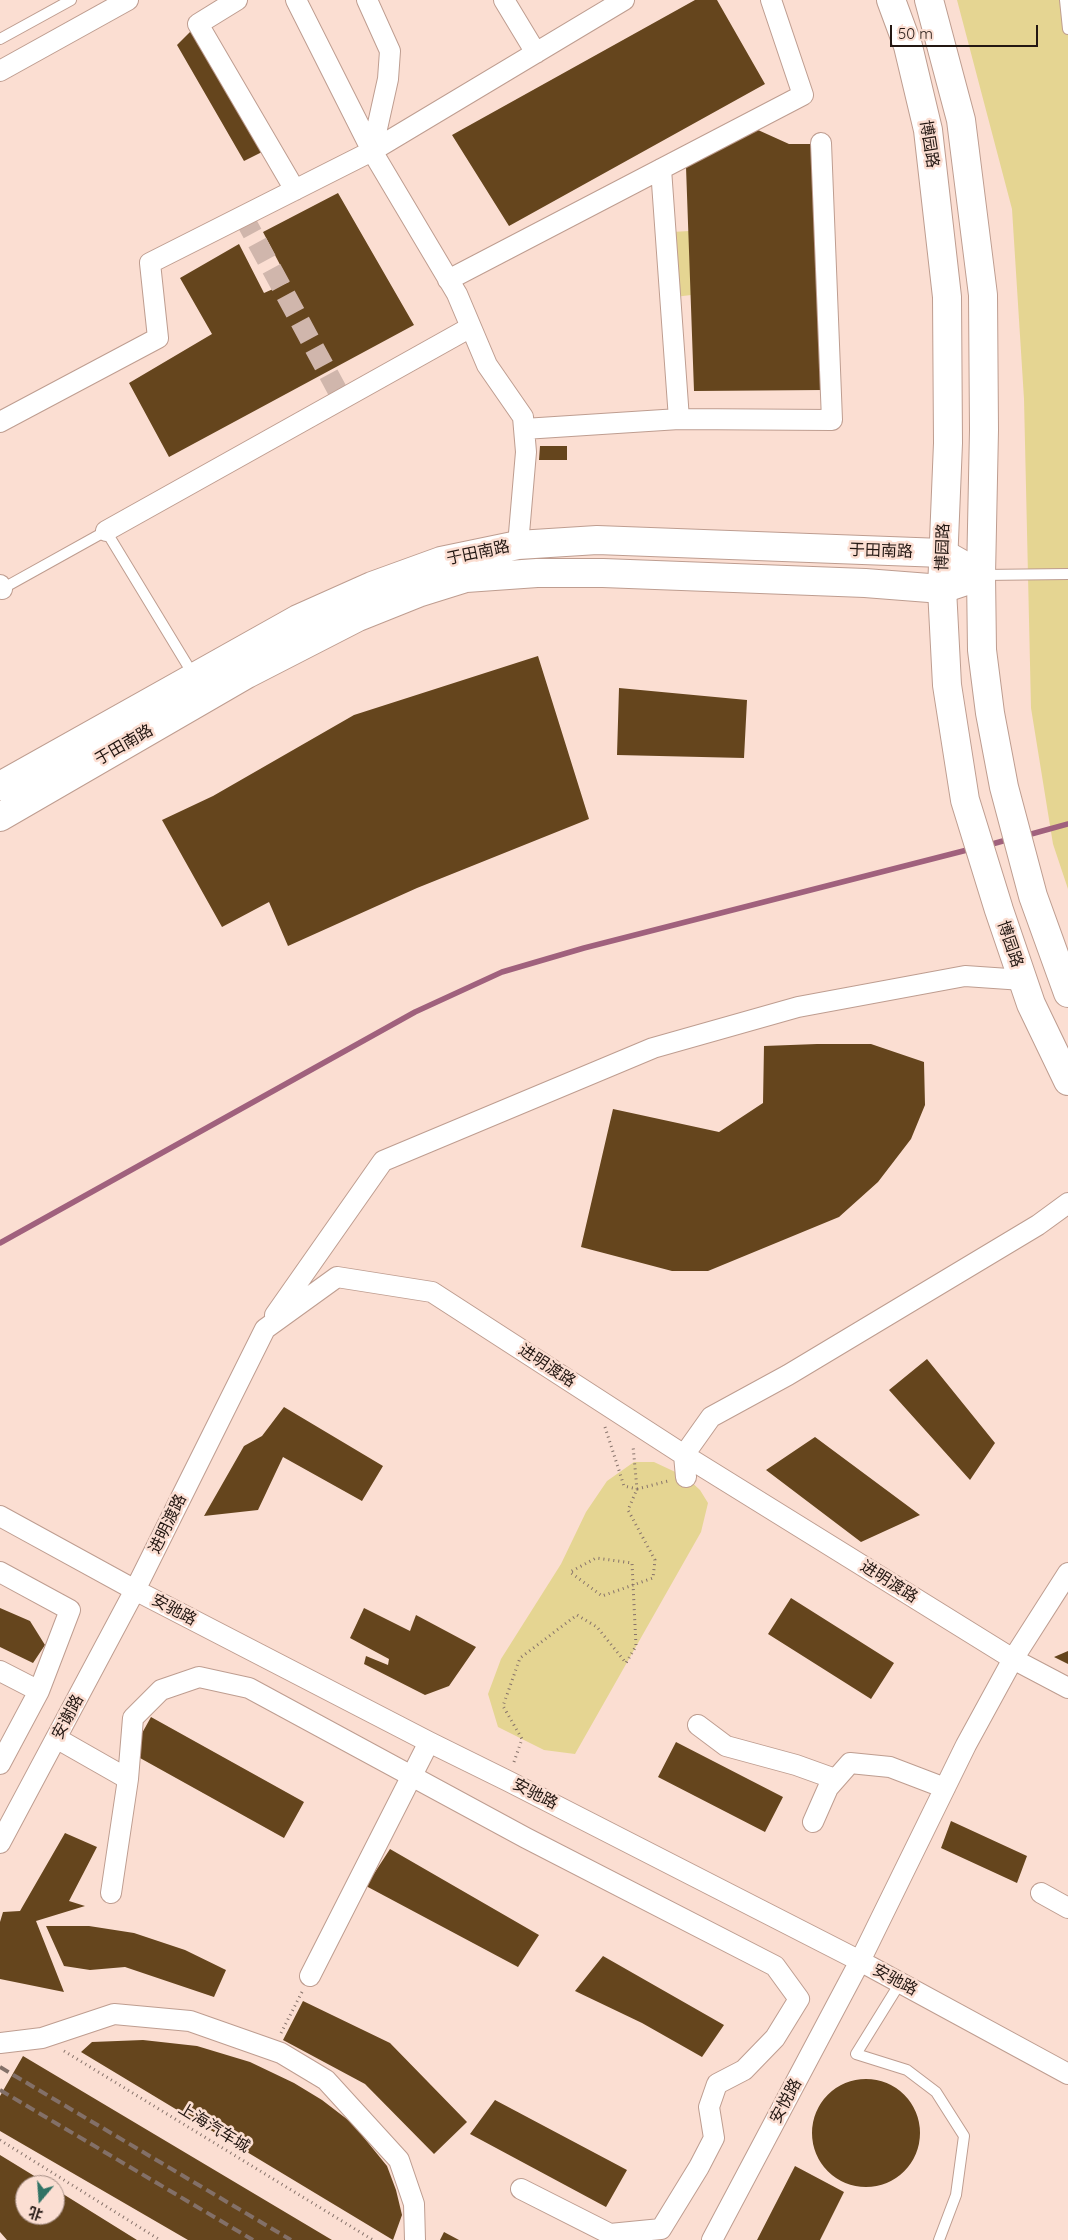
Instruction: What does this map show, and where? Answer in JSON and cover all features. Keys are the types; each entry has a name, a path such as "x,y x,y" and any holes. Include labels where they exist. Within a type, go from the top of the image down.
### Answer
{"main road":[{"name":"博园路","path":"891,0 908,46 928,130 947,297 948,442 942,590 947,685 965,800 1022,980 1031,1004 1068,1081"},
{"path":"929,0 961,120 983,294 982,650 990,713 1004,787 1033,896 1068,993"},
{"name":"于田南路","path":"0,817 195,677 298,619 372,586 441,561 518,545 598,540 942,553 981,575"},
{"name":"于田南路","path":"0,786 110,738 247,674 358,617 418,593 466,578 537,573 603,573 865,583 942,590 981,575"}],"street":[{"path":"0,71 128,0"},
{"path":"236,0 198,24 295,190"},
{"path":"296,0 372,151 456,294 487,365 523,417 526,452 518,545"},
{"path":"367,0 390,51 388,79 372,151"},
{"path":"504,0 536,53"},
{"path":"0,422 158,338 150,263 372,151 624,0"},
{"path":"448,280 803,95 771,0"},
{"path":"524,430 679,419 832,420 821,143"},
{"path":"661,169 679,419"},
{"path":"106,531 471,327"},
{"path":"265,1328 383,1161 662,1045 798,1007 966,976 1022,980"},
{"path":"686,1477 684,1455 710,1417 804,1365 1038,1225 1068,1203"},
{"name":"进明渡路","path":"135,1590 265,1328 337,1277 432,1292 684,1455 1012,1659 1068,1688"},
{"name":"安驰路","path":"0,1516 135,1590 428,1742 860,1961 1068,2074"},
{"path":"0,1572 70,1610 40,1691 0,1764"},
{"name":"安悦路","path":"712,2240 860,1961 944,1788 1012,1659 1068,1573"},
{"name":"安谢路","path":"0,1844 135,1590"},
{"path":"0,1671 40,1691"},
{"path":"111,1893 128,1779 134,1718 161,1690 199,1677 249,1688 526,1838 775,1966 799,1999 775,2038 744,2070 717,2084 709,2107 714,2138 699,2168 661,2229 610,2234 521,2189"},
{"path":"698,1725 726,1746 796,1765 835,1779"},
{"path":"56,1738 128,1779"},
{"path":"310,1976 428,1742"},
{"path":"813,1822 828,1788 850,1763 890,1767 944,1788"},
{"path":"1042,1893 1068,1908"},
{"path":"0,2043 42,2038 114,2014 190,2021 281,2053 326,2080 398,2160 414,2204 415,2240"}],"lane":[{"path":"0,39 71,0"},
{"path":"1066,0 1068,29"},
{"path":"1,588 106,531 195,677"},
{"path":"981,575 1068,574"},
{"path":"900,1983 856,2054 907,2070 936,2092 964,2136 956,2195 939,2240"}],"path":[{"path":"610,1407 602,1419 624,1486 637,1489 686,1477"},
{"path":"508,1781 522,1739 503,1706 520,1658 577,1615 597,1627 626,1663 636,1646 633,1585 632,1563 596,1558 570,1572 602,1596 633,1585 653,1578 655,1560 628,1510 637,1489 630,1420"},
{"path":"273,2050 310,1976"},
{"name":"上海汽车城","path":"42,2038 373,2240"},
{"path":"0,2140 160,2240"}],"shaded area":[{"path":"957,0 1068,0 1068,889 1053,844 1031,708 1024,399 1012,209"},
{"path":"689,231 691,295 675,297 672,232"},
{"path":"634,1462 654,1462 686,1477 700,1490 708,1503 701,1532 575,1754 544,1750 498,1727 488,1694 501,1659 561,1564 586,1512 607,1481"}],"building":[{"path":"695,0 717,0 765,84 509,226 452,135"},
{"path":"198,24 270,148 244,161 177,45"},
{"path":"758,130 789,144 814,144 824,390 694,391 686,167"},
{"path":"338,193 414,325 169,457 129,383 212,334 180,278 239,244 264,293 289,282 263,232"},
{"path":"540,446 567,446 567,460 539,460"},
{"path":"538,656 589,819 417,888 288,946 269,902 222,927 162,820 213,796 354,715"},
{"path":"619,688 747,700 744,758 617,755"},
{"path":"871,1044 924,1062 925,1105 911,1139 878,1182 839,1217 708,1271 672,1271 581,1247 613,1109 719,1132 763,1103 764,1046"},
{"path":"927,1359 995,1443 970,1480 889,1390"},
{"path":"284,1407 383,1466 362,1501 283,1457 258,1510 204,1516 244,1446 262,1436"},
{"path":"815,1437 920,1515 861,1542 766,1470"},
{"path":"791,1598 894,1663 871,1699 768,1634"},
{"path":"0,1608 30,1621 45,1645 33,1663 0,1647"},
{"path":"364,1608 410,1631 416,1615 476,1647 449,1686 425,1695 364,1664 366,1656 388,1665 389,1659 350,1638"},
{"path":"1068,1651 1068,1664 1054,1657"},
{"path":"151,1717 304,1802 284,1838 131,1753"},
{"path":"676,1742 783,1797 765,1832 658,1777"},
{"path":"951,1821 1027,1856 1017,1883 941,1848"},
{"path":"65,1833 97,1847 69,1901 85,1906 36,1921 64,1992 0,1979 0,1922 3,1912 20,1911"},
{"path":"390,1849 539,1935 518,1967 366,1886"},
{"path":"46,1926 89,1926 134,1933 185,1950 226,1970 214,1997 125,1967 90,1970 64,1966"},
{"path":"603,1956 724,2025 702,2057 642,2023 575,1991"},
{"path":"303,2001 390,2043 467,2122 434,2154 365,2084 283,2040"},
{"path":"143,2040 197,2046 250,2062 294,2083 322,2100 352,2123 387,2166 396,2190 402,2215 393,2240 81,2052 92,2042"},
{"path":"23,2056 332,2240 188,2240 0,2131 0,2096"},
{"path":"866,2079 887,2083 904,2095 916,2112 920,2133 916,2154 904,2171 887,2183 866,2187 845,2183 828,2171 816,2154 812,2133 816,2112 828,2095 845,2083"},
{"path":"495,2100 627,2170 606,2207 470,2134"},
{"path":"0,2155 33,2175 15,2175 15,2225 65,2225 65,2195 137,2240 7,2240 0,2232"},
{"path":"795,2166 844,2192 820,2240 757,2240"},
{"path":"444,2232 459,2240 440,2240"}],"waterway":[{"path":"1024,836 1068,824"},
{"path":"985,846 1010,839"},
{"path":"0,1243 415,1012 502,972 584,948 971,849"}],"tunnel":[{"path":"243,216 342,399"}],"railway":[{"path":"0,2067 291,2240"},
{"path":"0,2090 253,2240"}]}
